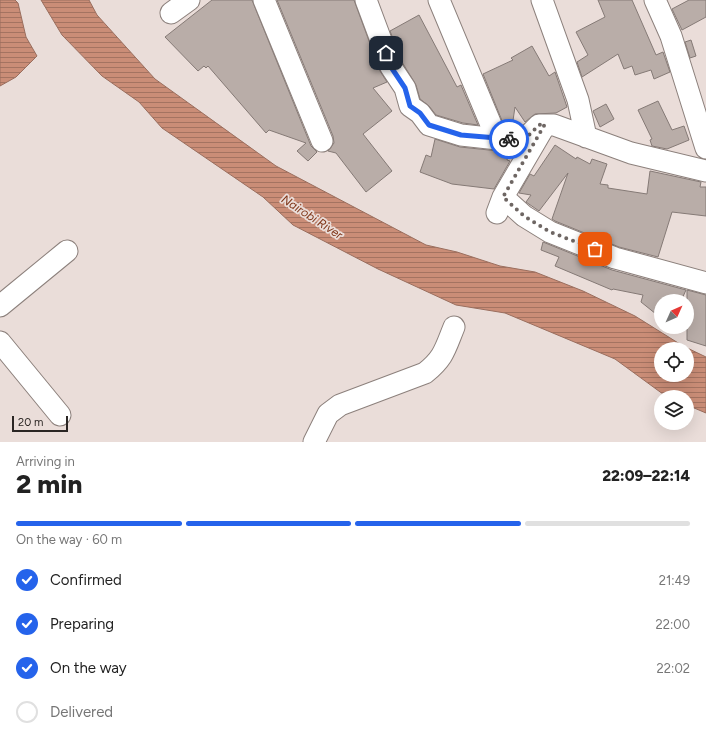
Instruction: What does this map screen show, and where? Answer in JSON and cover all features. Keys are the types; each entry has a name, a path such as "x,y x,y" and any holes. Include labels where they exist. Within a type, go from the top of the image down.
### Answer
{"street":[{"path":"172,13 189,0"},
{"path":"264,0 322,141"},
{"path":"366,0 391,67 405,88 410,106 420,113 429,125 461,135 507,140 527,137 539,125 554,125 631,152 706,171"},
{"path":"439,0 497,139"},
{"path":"542,0 578,100 586,137"},
{"path":"656,0 672,36 706,148"},
{"path":"545,124 500,205 524,216 550,232 615,258 706,283"},
{"path":"0,306 67,251"},
{"path":"314,442 328,414 340,405 425,373 436,364 444,355 454,327"},
{"path":"0,342 60,415"}],"water":[{"path":"0,0 15,0 18,3 26,37 37,56 16,77 0,86"},
{"name":"Nairobi River","path":"41,0 89,0 97,15 155,79 276,166 426,245 457,252 500,266 535,272 583,291 635,316 654,328 654,334 664,334 677,342 654,342 654,382 694,382 694,351 706,357 706,413 694,408 694,390 657,390 615,359 505,313 456,305 378,269 293,225 263,197 162,128 139,102 102,76 62,35"}],"building":[{"path":"212,0 252,0 311,146 317,152 308,161 297,151 306,143 269,130 266,133 208,66 206,68 204,66 198,71 165,37"},
{"path":"277,0 354,0 380,71 387,82 373,88 392,111 363,134 392,171 366,192 336,153 328,151 334,143 333,136"},
{"path":"598,0 632,0 656,55 663,52 670,72 654,79 651,70 635,75 632,66 624,69 618,54 582,77 577,62 588,55 576,32 605,17"},
{"path":"689,0 706,0 706,17 682,30 672,9"},
{"path":"419,15 457,87 461,85 478,125 463,123 436,115 429,106 420,99 416,85 402,62 390,31"},
{"path":"691,40 696,56 690,58 685,42"},
{"path":"532,46 549,76 555,72 567,107 556,113 535,114 525,122 515,107 512,127 505,128 483,74 513,60 511,58"},
{"path":"658,101 672,130 684,126 689,140 667,149 652,146 650,140 652,139 638,110"},
{"path":"606,104 614,119 600,127 593,111"},
{"path":"435,139 460,147 508,152 507,160 510,161 494,189 452,184 420,172 426,155 431,157"},
{"path":"555,145 576,159 577,157 590,164 592,159 607,164 600,184 608,185 608,188 647,194 650,171 701,182 700,187 706,187 706,216 672,212 658,257 619,247 555,221 552,219 568,173 539,211 526,202 531,195 519,193 530,174 534,176"},
{"path":"543,242 612,270 686,290 684,294 654,294 654,312 641,302 643,295 612,290 555,266 559,257 541,250"},
{"path":"687,290 706,295 706,346 687,340 687,334 694,334 694,294 687,294"}],"way so far":[{"path":"509,139 527,137 539,125 545,124 503,197 524,216 550,232 595,249"}],"route":[{"path":"386,53 391,67 405,88 410,106 420,113 429,125 461,135 509,139"}]}
